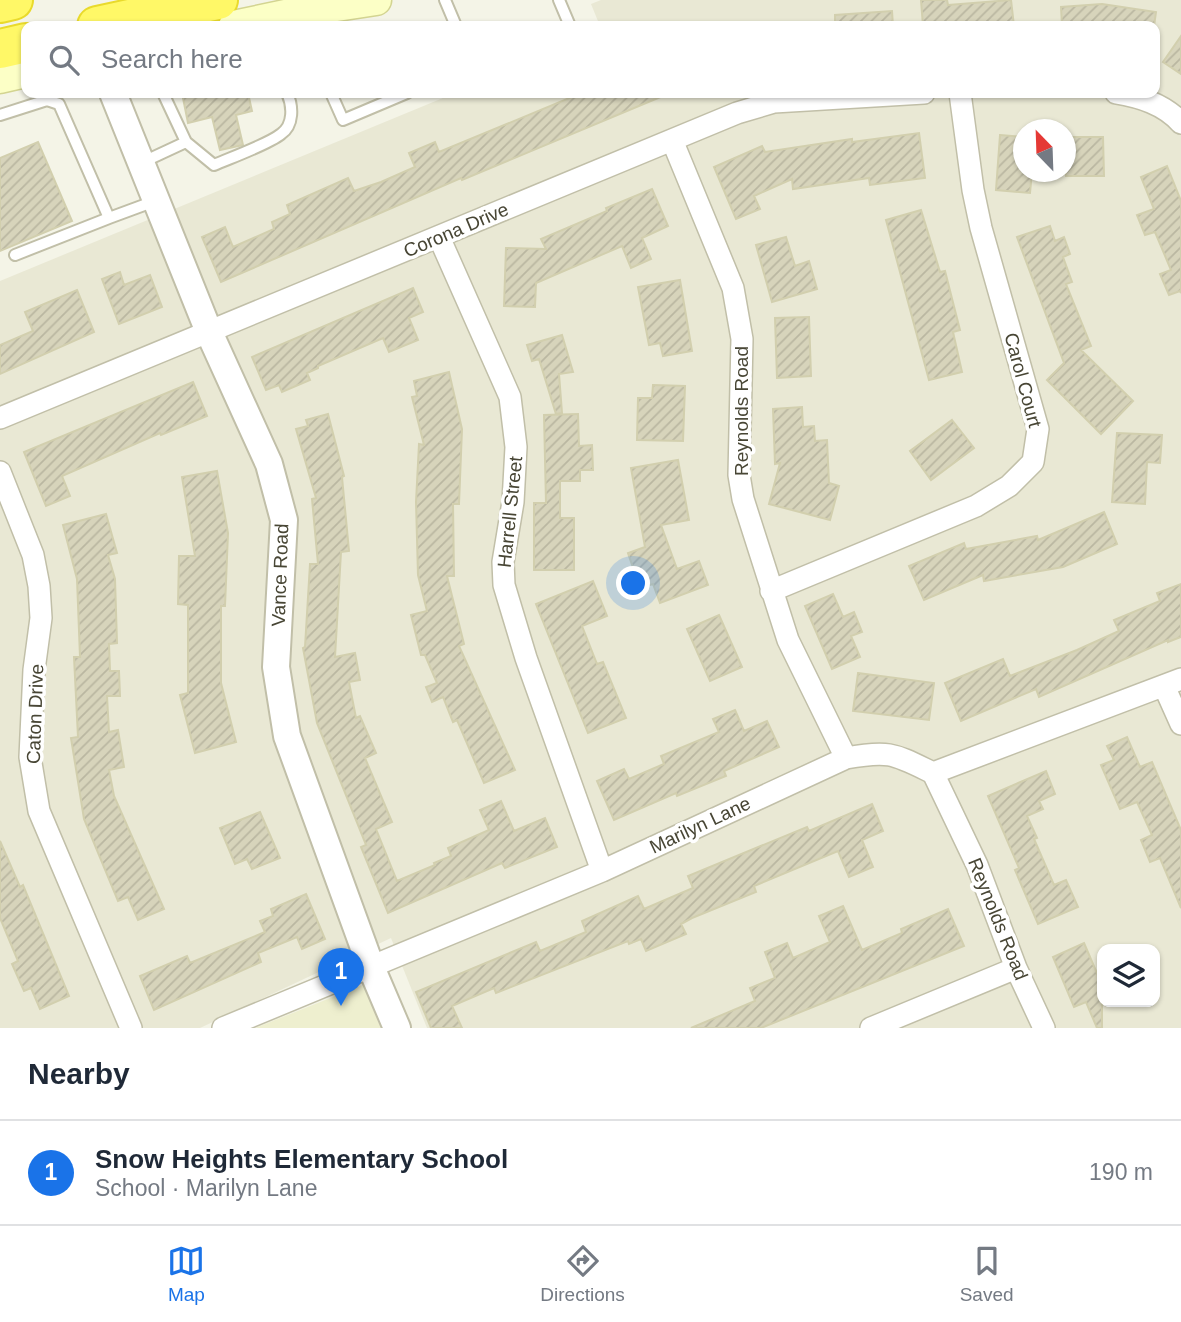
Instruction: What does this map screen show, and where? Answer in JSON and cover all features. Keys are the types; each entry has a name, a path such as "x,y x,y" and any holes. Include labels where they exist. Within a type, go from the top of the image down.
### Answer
{"highway":[{"path":"0,3 13,0"},
{"path":"120,21 218,0"},
{"path":"0,48 21,44"}],"main road":[{"path":"298,20 376,0"},
{"path":"0,78 21,73"}],"street":[{"name":"Vance Road","path":"115,98 209,332 269,464 284,520 276,667 287,736 371,967 397,1028"},
{"name":"Corona Drive","path":"0,418 737,113 774,102 841,98"},
{"name":"Carol Court","path":"771,591 976,506 1009,486 1032,462 1038,429 981,228 961,98"},
{"path":"1142,98 1158,105 1181,123"},
{"name":"Reynolds Road","path":"672,140 733,288 742,339 739,475 743,499 788,640 846,758"},
{"name":"Harrell Street","path":"439,237 510,397 516,447 513,502 503,562 504,585 526,658 601,871"},
{"name":"Caton Drive","path":"0,472 33,555 39,586 41,618 34,670 30,757 39,811 131,1028"},
{"path":"933,774 1173,683 1181,724"},
{"name":"Marilyn Lane","path":"223,1028 601,871 846,758 872,753 894,754 933,774"},
{"name":"Reynolds Road","path":"933,774 977,865 1016,968 1044,1028"},
{"path":"871,1028 1016,968"}],"lane":[{"path":"445,0 454,21"},
{"path":"559,0 568,21"},
{"path":"165,98 186,142 214,165 282,134 291,120 289,98"},
{"path":"333,98 343,120 395,98"},
{"path":"0,115 47,100 59,104 109,218"},
{"path":"140,163 186,142"},
{"path":"15,255 155,201"}],"shaded area":[{"path":"601,0 1181,0 1181,1028 427,1028 391,938 200,1028 0,1028 0,281 443,98 1160,98 1160,21 598,21 591,4"},
{"path":"363,985 381,1028 255,1028"}],"building":[{"path":"921,0 947,0 948,5 1011,0 1013,21 923,21"},
{"path":"1102,4 1156,12 1155,21 1062,21 1061,7"},
{"path":"892,11 893,21 835,21 835,15"},
{"path":"1181,36 1181,74 1163,62"},
{"path":"183,98 249,98 252,111 236,115 243,145 220,150 212,117 188,123"},
{"path":"570,98 658,98 462,180 461,178 221,282 202,237 225,227 233,247 274,229 272,222 290,214 287,205 348,178 354,191 381,182 415,167 409,153 435,142 439,152"},
{"path":"919,133 925,178 870,185 869,178 793,189 792,179 754,196 760,209 736,219 714,167 762,146 765,152 852,139 852,142"},
{"path":"1000,135 1013,136 1013,182 1031,182 1030,193 996,190"},
{"path":"1076,137 1103,137 1104,176 1076,176"},
{"path":"38,142 72,221 0,251 0,158"},
{"path":"1167,166 1181,201 1181,293 1180,291 1169,295 1160,274 1171,270 1155,232 1145,235 1137,215 1154,209 1141,177"},
{"path":"652,189 668,226 642,238 651,259 631,268 622,246 536,283 535,307 504,306 506,248 546,249 541,239"},
{"path":"921,210 940,272 945,271 960,330 953,332 962,372 929,380 886,220"},
{"path":"1050,226 1055,241 1064,237 1070,254 1063,257 1072,282 1066,284 1091,346 1081,350 1133,401 1101,434 1047,380 1064,363 1017,237"},
{"path":"786,237 795,266 809,261 817,289 772,302 756,245"},
{"path":"120,272 124,285 150,275 162,307 119,324 102,279"},
{"path":"680,280 692,351 663,356 660,343 649,345 638,287"},
{"path":"413,288 423,312 409,318 418,340 389,352 383,338 318,366 307,373 310,380 282,392 279,385 266,390 252,357"},
{"path":"77,290 94,332 0,374 0,345 33,331 25,312"},
{"path":"809,317 811,376 777,378 775,318"},
{"path":"562,335 573,372 559,374 562,413 556,414 539,359 532,361 527,345"},
{"path":"449,372 462,429 459,504 453,504 454,576 447,576 464,644 459,646 515,770 484,783 457,720 453,722 443,697 432,702 426,687 437,683 425,655 421,655 411,615 427,611 418,575 416,502 419,444 424,445 412,397 417,396 414,381"},
{"path":"193,382 207,416 161,435 160,433 62,476 70,496 46,506 24,452"},
{"path":"653,385 685,386 683,441 637,440 638,398 652,398"},
{"path":"802,407 803,427 814,426 815,441 827,440 829,483 839,486 830,520 769,504 780,463 775,464 773,409"},
{"path":"328,414 344,476 349,551 341,552 335,657 355,653 360,680 349,682 356,718 360,716 376,753 365,758 392,822 376,829 397,881 435,865 434,863 451,856 448,848 489,830 480,810 501,801 514,831 545,818 557,847 505,868 502,863 388,913 361,847 366,845 317,723 303,648 310,564 318,564 312,499 316,498 296,429 308,426 306,420"},
{"path":"578,414 579,446 592,445 593,470 580,470 580,481 560,481 560,518 574,518 574,570 534,570 534,503 546,503 544,415"},
{"path":"952,420 974,448 931,480 910,451"},
{"path":"1117,433 1162,435 1160,463 1147,462 1145,504 1112,502"},
{"path":"678,460 689,520 661,525 677,569 699,561 708,585 660,603 653,584 640,588 628,553 645,547 631,468"},
{"path":"217,471 228,533 225,606 221,606 221,683 236,742 195,753 180,695 188,693 188,605 178,604 179,556 195,556 182,477"},
{"path":"1104,512 1117,544 1063,567 984,581 983,575 924,600 909,566 964,543 966,549 1037,536 1038,540"},
{"path":"106,514 117,553 108,555 115,579 117,643 109,644 110,671 119,671 120,696 107,696 109,732 118,730 124,767 109,770 114,796 164,909 138,920 128,897 118,901 84,819 71,738 78,737 74,657 80,657 77,579 63,525"},
{"path":"593,581 607,616 582,626 597,664 603,662 626,718 588,733 536,604"},
{"path":"1181,584 1181,637 1168,640 1039,697 1036,689 961,721 945,683 1003,659 1010,676 1077,650 1119,631 1114,620 1160,601 1157,593"},
{"path":"833,594 843,617 854,612 862,632 851,636 860,657 832,669 805,606"},
{"path":"719,615 742,667 710,681 687,629"},
{"path":"858,673 934,683 929,720 853,711"},
{"path":"735,710 744,731 767,721 779,747 724,771 726,776 677,796 676,793 614,820 597,781 624,769 629,779 664,764 661,756 719,732 713,719"},
{"path":"1127,737 1140,767 1152,762 1181,830 1181,908 1160,858 1150,862 1141,840 1152,835 1137,802 1120,809 1101,765 1114,760 1107,746"},
{"path":"1046,771 1055,794 1039,801 1043,809 1027,816 1054,885 1066,880 1078,907 1038,924 1015,870 1019,868 988,796"},
{"path":"872,804 883,831 862,840 873,867 849,877 838,851 754,886 756,892 681,924 686,934 646,951 641,939 629,944 628,941 496,993 494,988 452,1006 462,1028 431,1028 416,992 536,942 540,951 586,932 582,921 638,896 644,909 693,888 688,876 807,827 809,831"},
{"path":"260,812 280,858 252,869 247,859 235,864 220,828"},
{"path":"0,841 20,887 23,885 69,996 40,1009 31,988 24,991 12,964 18,961 0,918"},
{"path":"306,894 325,939 302,949 297,937 258,953 261,962 154,1010 140,976 187,956 190,963 265,932 260,921 273,916 271,909"},
{"path":"843,906 862,950 902,933 901,929 948,909 964,946 761,1028 691,1028 755,1001 750,988 775,978 765,952 787,943 793,958 830,942 819,916"},
{"path":"1084,943 1097,973 1097,1007 1102,1007 1102,1028 1097,1028 1086,1002 1074,1007 1053,957"}],"place":[{"name":"Snow Heights Elementary School","path":"341,1006"}]}
